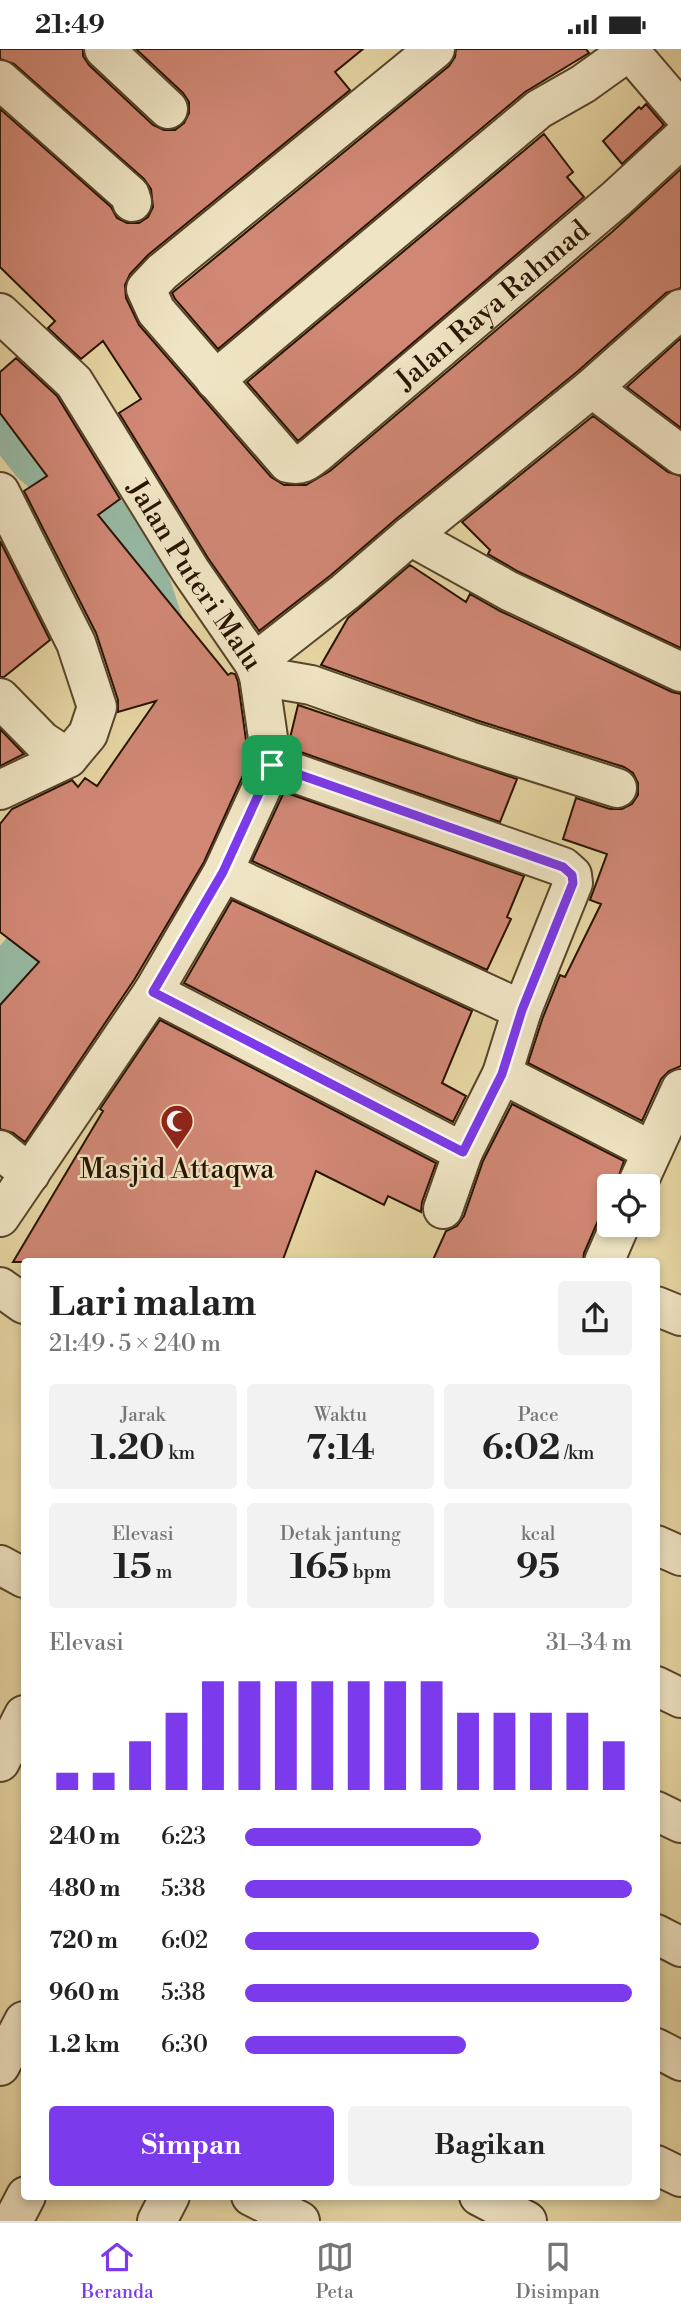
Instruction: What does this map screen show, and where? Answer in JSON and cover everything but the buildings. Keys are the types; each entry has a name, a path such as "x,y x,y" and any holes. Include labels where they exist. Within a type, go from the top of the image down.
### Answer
{"street":[{"path":"104,49 168,109"},
{"path":"435,49 162,272 146,289 156,311 215,380 539,109 583,84 628,50 681,111"},
{"path":"0,80 130,195 132,202"},
{"name":"Jalan Raya Rahmad","path":"215,380 278,454 288,463 297,465 310,458 389,392 617,198 681,139"},
{"path":"0,1217 153,992 223,872 272,765 257,669 410,536 592,389 681,309"},
{"name":"Jalan Puteri Malu","path":"0,313 74,382 190,570 257,669 617,788"},
{"path":"592,389 681,455"},
{"path":"0,492 76,643 97,707 88,734 68,758 35,776 0,790"},
{"path":"410,536 509,591 681,672"},
{"path":"0,698 42,741 68,758"},
{"path":"272,765 563,867 572,875 573,883 522,1010 502,1074 463,1152 443,1209"},
{"path":"223,872 522,1010"},
{"path":"153,992 463,1152"},
{"path":"502,1074 652,1151"},
{"path":"642,1174 681,1089"},
{"path":"0,1150 30,1174"},
{"path":"606,1258 615,1237"},
{"path":"0,1287 21,1302"},
{"path":"660,1308 681,1317"},
{"path":"660,1547 681,1556"},
{"path":"0,1565 21,1577"},
{"path":"660,1688 681,1698"},
{"path":"0,1762 21,1721"},
{"path":"660,1813 681,1823"},
{"path":"660,1936 681,1947"},
{"path":"21,2027 0,2066 21,2079"},
{"path":"660,2050 681,2061"},
{"path":"660,2167 681,2177"},
{"path":"13,2221 24,2200"},
{"path":"158,2221 168,2200"},
{"path":"259,2200 300,2221"},
{"path":"487,2200 527,2221"}],"waterway":[{"path":"0,406 40,457 102,509 130,555 156,635"},
{"path":"0,981 21,968 82,889"}],"place":[{"name":"Masjid Attaqwa","path":"177,1151"}],"route":[{"path":"272,765 563,867 572,875 573,883 522,1010 502,1074 463,1152 153,992 223,872 272,765"}]}
